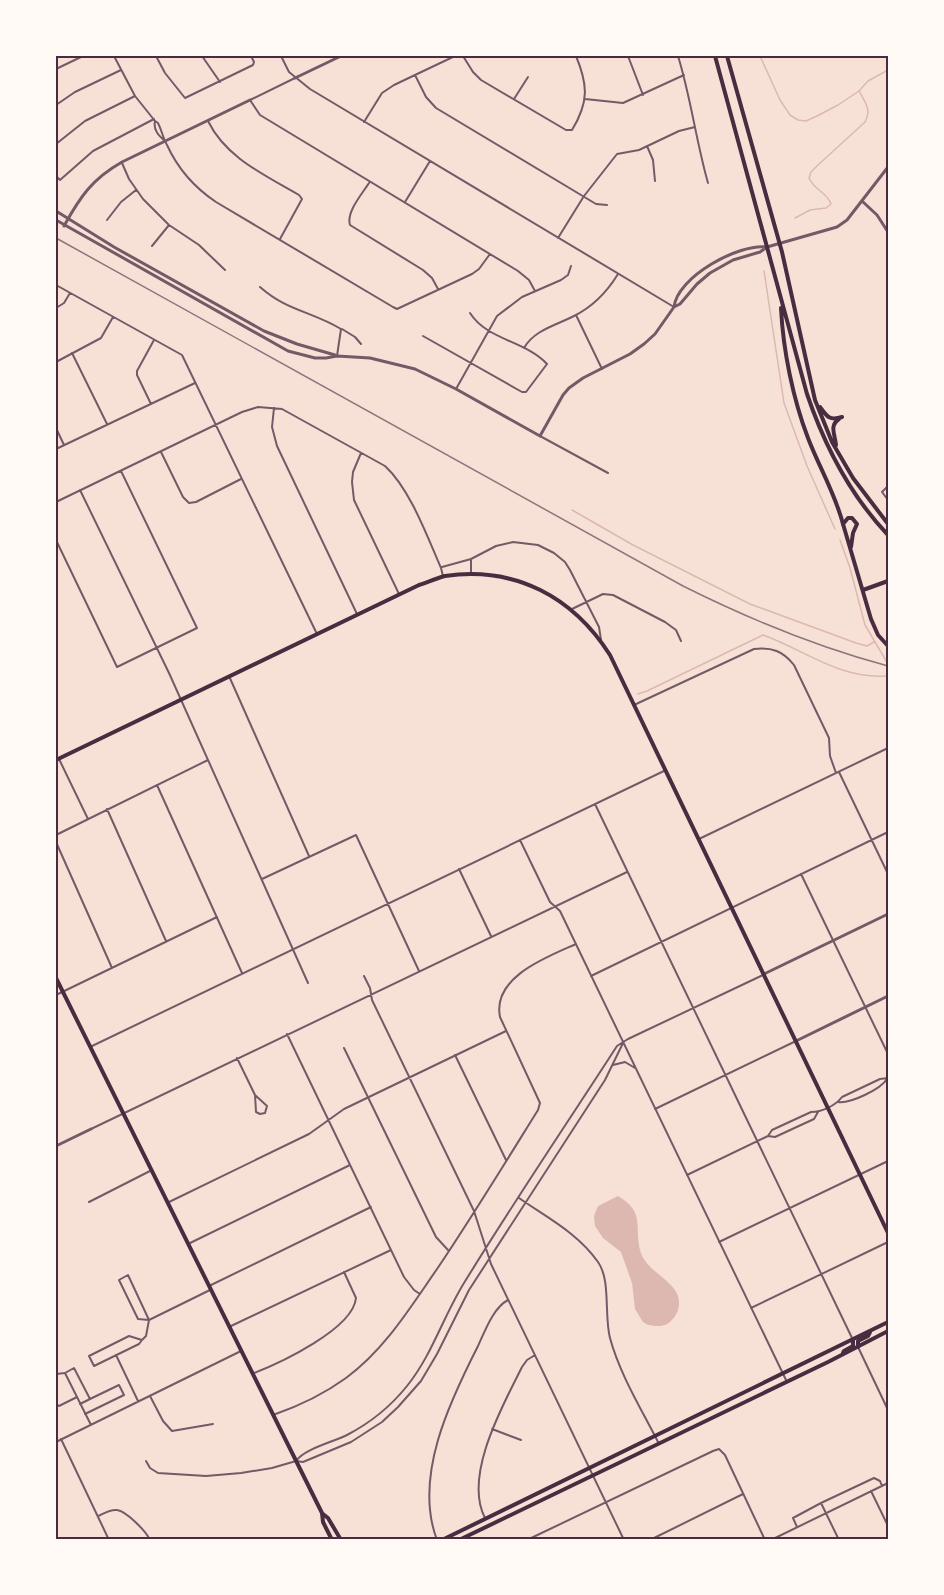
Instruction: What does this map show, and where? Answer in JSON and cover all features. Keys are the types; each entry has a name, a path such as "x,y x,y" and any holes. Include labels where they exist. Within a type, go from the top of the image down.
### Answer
{"main road":[{"path":"715,56 807,394 822,437 853,491 888,535"},
{"path":"727,56 780,243 815,400 824,424 863,493 888,524"},
{"path":"781,298 797,404 808,439 833,493 874,627 888,645"},
{"path":"815,400 829,418 834,420 842,417 835,422 832,428 837,448"},
{"path":"843,524 848,518 852,518 857,524 851,547"},
{"path":"57,759 399,594 443,576 471,574 495,576 520,581 541,589 572,609 601,640 666,770 888,1233"},
{"path":"863,590 888,581"},
{"path":"56,978 322,1513 323,1521 332,1539"},
{"path":"442,1539 888,1322"},
{"path":"858,1347 858,1341 868,1336 870,1331"},
{"path":"459,1539 787,1382 888,1331"},
{"path":"843,1354 853,1346 854,1340"},
{"path":"322,1513 328,1518 341,1539"}],"street":[{"path":"56,69 83,56"},
{"path":"114,56 135,96 154,120 158,135 165,141 185,174 206,195 397,309 479,269 490,254"},
{"path":"156,56 165,73 185,98 253,65 251,56"},
{"path":"202,56 220,82"},
{"path":"281,56 289,72 310,89 674,307"},
{"path":"64,226 77,202 104,173 122,162 341,56"},
{"path":"364,122 382,93 455,56"},
{"path":"463,56 478,77 566,130 572,130 578,121 585,99 584,78 576,56"},
{"path":"628,56 643,95"},
{"path":"678,56 708,183"},
{"path":"56,105 83,88 121,70"},
{"path":"415,75 426,97 436,108 596,204 607,205"},
{"path":"585,99 623,103 684,75"},
{"path":"514,99 528,77"},
{"path":"56,144 86,121 135,96"},
{"path":"250,100 260,115 268,121 524,275 535,291"},
{"path":"56,176 60,180 93,150 154,120"},
{"path":"208,121 216,136 232,154 299,195 302,200 280,239"},
{"path":"558,238 584,196 617,154 633,152 679,131 695,127"},
{"path":"647,146 653,160 654,181"},
{"path":"405,202 430,161"},
{"path":"122,162 136,190 169,225 199,245 225,270"},
{"path":"540,436 569,388 644,344 655,334 674,307 697,284 733,260 760,252 767,247 837,227 847,220 888,167"},
{"path":"370,183 348,219 350,225 423,270 432,278 438,290"},
{"path":"107,220 121,202 136,190"},
{"path":"861,201 877,214 888,232"},
{"path":"56,211 264,331 337,356 396,363 428,374 608,473"},
{"path":"56,220 288,351 315,358 337,356"},
{"path":"152,246 169,225"},
{"path":"674,307 675,300 688,283 706,267 758,246 767,247"},
{"path":"714,271 721,263 720,260"},
{"path":"456,389 488,330 503,310 535,291 561,280 568,275 571,266"},
{"path":"524,348 537,334 576,315 604,295 618,274"},
{"path":"56,285 182,355 316,634"},
{"path":"260,286 283,304 322,318 355,337 361,344"},
{"path":"56,308 64,303 70,293"},
{"path":"423,336 522,392 526,392 547,364 524,348 475,322 470,313"},
{"path":"576,315 602,369"},
{"path":"56,362 101,338 113,317"},
{"path":"337,356 341,329"},
{"path":"151,404 137,371 154,340"},
{"path":"72,353 107,424"},
{"path":"56,450 195,383"},
{"path":"274,408 272,427 277,446 357,614"},
{"path":"56,502 249,409 274,408 289,412 385,466 400,481 443,576"},
{"path":"56,428 64,446"},
{"path":"161,452 183,497 189,502 195,502 241,479"},
{"path":"361,452 353,472 354,500 399,594"},
{"path":"56,540 117,667 197,628 121,471"},
{"path":"888,486 882,492 888,500"},
{"path":"80,490 181,699 308,983"},
{"path":"441,568 471,559 502,544 528,543 554,553 565,562 599,627 601,640"},
{"path":"471,559 471,574"},
{"path":"572,609 603,594 613,595 665,622 676,630 681,641"},
{"path":"56,648 56,656"},
{"path":"634,705 754,649 774,649 787,656 814,705 829,738 830,756 888,874"},
{"path":"229,676 309,856"},
{"path":"698,839 888,748"},
{"path":"57,759 88,819"},
{"path":"56,835 208,760"},
{"path":"89,1047 666,770"},
{"path":"157,785 242,973"},
{"path":"595,804 854,1340"},
{"path":"107,809 167,942"},
{"path":"591,976 888,832"},
{"path":"262,879 356,835 419,971"},
{"path":"520,840 550,902 560,911 787,1382"},
{"path":"56,842 112,969"},
{"path":"459,868 492,936"},
{"path":"56,1146 628,872"},
{"path":"801,874 888,1054"},
{"path":"296,1461 300,1455 334,1442 363,1426 398,1396 426,1359 463,1285 616,1047 888,914"},
{"path":"56,995 217,917"},
{"path":"273,1415 318,1396 347,1377 386,1341 449,1251 538,1110 540,1103 506,1031 498,1008 505,990 531,966 576,944"},
{"path":"364,976 372,1000 474,1211 489,1259 624,1539"},
{"path":"655,1109 888,996"},
{"path":"166,1203 309,1134 344,1109 506,1031"},
{"path":"287,1034 391,1250 410,1286 420,1294"},
{"path":"146,1461 150,1468 158,1473 206,1476 272,1468 296,1461 303,1462 351,1442 382,1422 421,1381 432,1364 469,1290 613,1065 623,1043"},
{"path":"344,1048 436,1237 449,1251"},
{"path":"455,1055 506,1160"},
{"path":"237,1058 255,1095 267,1106 265,1113 256,1112 255,1095"},
{"path":"613,1065 625,1062 635,1068"},
{"path":"838,1102 845,1103 883,1085 888,1078"},
{"path":"687,1175 758,1142 768,1136 772,1130 811,1112 828,1108 842,1097 880,1079 888,1078"},
{"path":"768,1136 775,1137 814,1119 818,1112"},
{"path":"719,1242 888,1161"},
{"path":"187,1245 350,1165"},
{"path":"89,1202 150,1171"},
{"path":"519,1198 565,1229 585,1246 600,1266 611,1341 659,1443"},
{"path":"142,1340 129,1336 89,1356 94,1366 139,1344 146,1336 149,1320 128,1275 118,1280 138,1319 149,1320 370,1207"},
{"path":"751,1308 888,1242"},
{"path":"229,1328 391,1250"},
{"path":"252,1374 306,1348 352,1310 356,1298 344,1272"},
{"path":"437,1539 430,1506 432,1474 442,1424 486,1330 498,1308 508,1300"},
{"path":"858,1347 888,1410"},
{"path":"56,1442 241,1351"},
{"path":"116,1355 138,1401"},
{"path":"485,1518 479,1503 480,1478 492,1429 524,1363 535,1355"},
{"path":"56,1374 65,1373 74,1368 90,1399"},
{"path":"65,1373 90,1425"},
{"path":"80,1404 119,1385 124,1395 85,1414"},
{"path":"150,1396 162,1421 172,1431 213,1424"},
{"path":"56,1404 58,1406 77,1397"},
{"path":"492,1429 521,1440"},
{"path":"61,1439 109,1539"},
{"path":"527,1539 713,1450 720,1449 765,1539"},
{"path":"797,1527 793,1518 821,1503 873,1478 880,1481 882,1486"},
{"path":"771,1539 888,1483"},
{"path":"872,1491 888,1526"},
{"path":"650,1539 743,1494"},
{"path":"821,1503 839,1539"},
{"path":"98,1516 110,1510 120,1511 147,1532 150,1539"}],"shaded area":[{"path":"618,1196 627,1202 636,1215 639,1244 645,1261 677,1293 678,1310 672,1320 665,1325 648,1325 643,1322 635,1309 632,1283 621,1252 603,1238 595,1226 594,1216 598,1206"}],"waterway":[{"path":"760,56 780,100 790,115 798,120 806,121 838,105 859,91 868,81 888,70"},
{"path":"795,218 810,210 826,208 831,204 809,178 811,172 865,122 868,110 859,91"},
{"path":"764,271 784,403 807,466 835,529"},
{"path":"572,510 633,545 750,604 856,643 867,646 874,642"},
{"path":"840,540 865,625 888,664"},
{"path":"638,694 763,635 853,673 886,676 888,672"}],"railway":[{"path":"56,238 683,586 784,631 888,666"}]}
